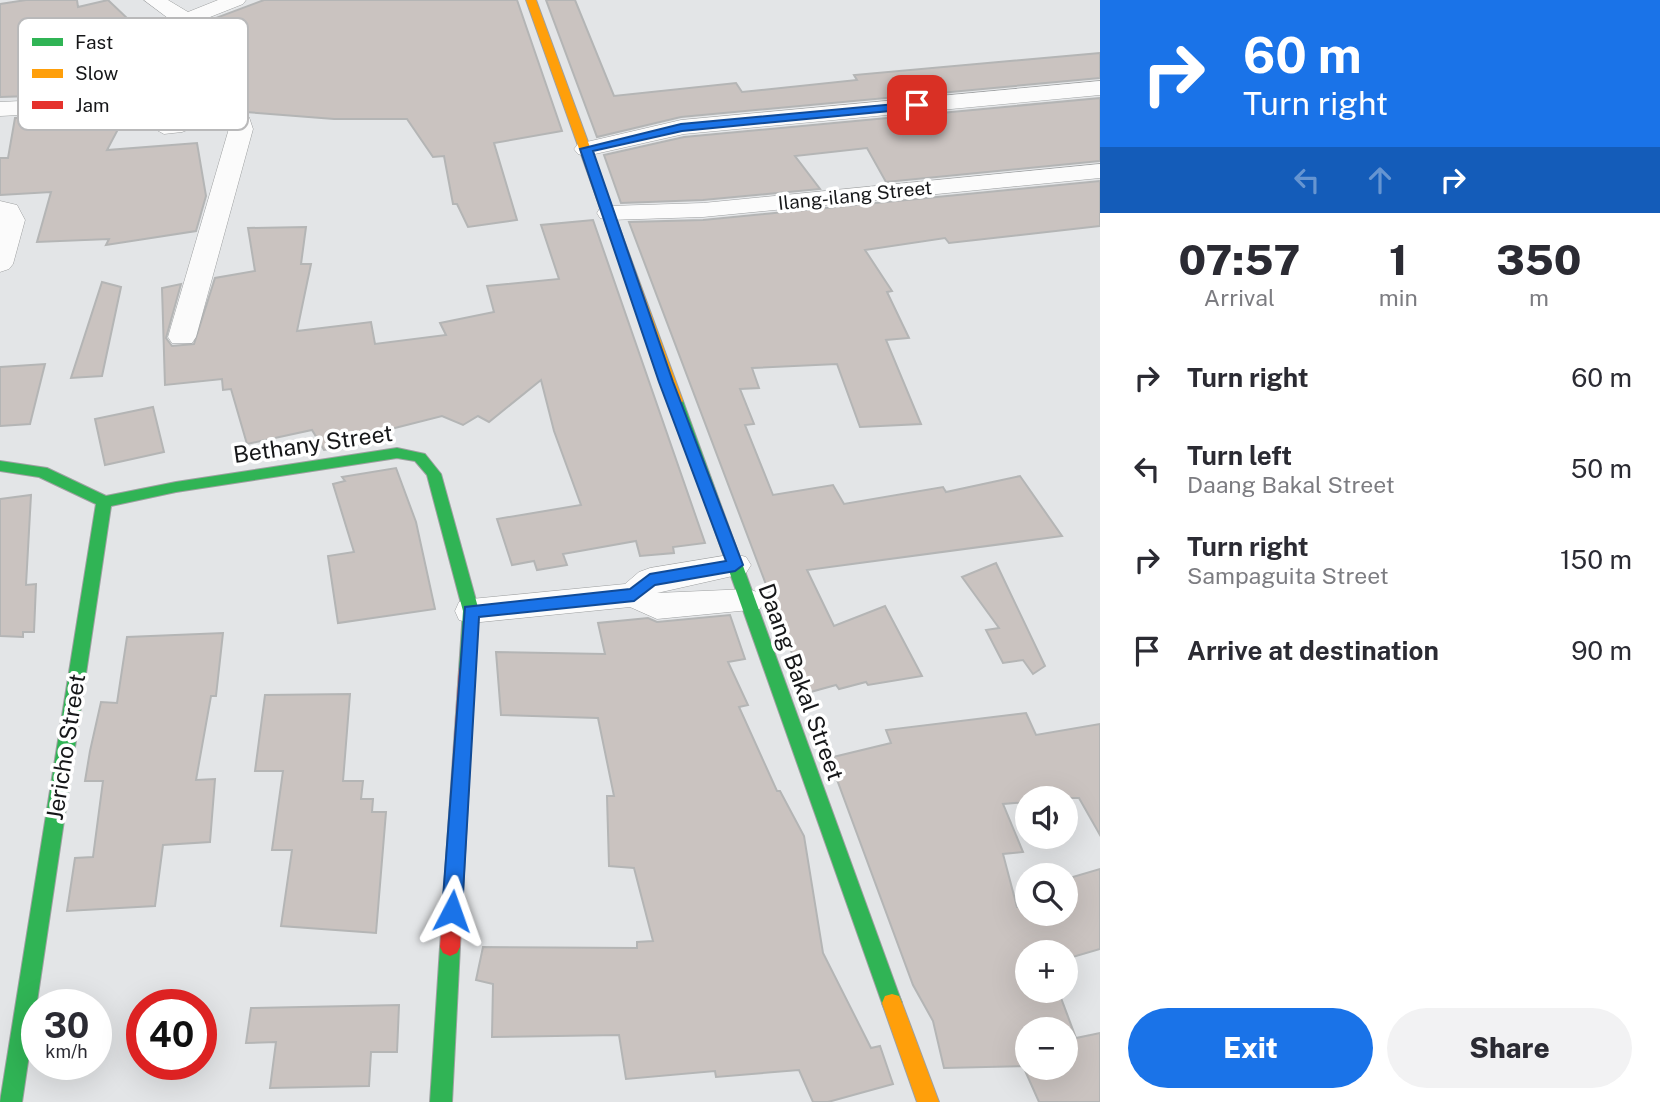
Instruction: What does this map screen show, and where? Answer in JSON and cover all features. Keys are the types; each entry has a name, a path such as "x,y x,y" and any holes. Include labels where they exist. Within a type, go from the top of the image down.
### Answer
{"street":[{"path":"154,0 184,18"},
{"path":"192,18 236,0"},
{"name":"Daang Bakal Street","path":"531,0 609,212 666,382 735,565 928,1102"},
{"path":"586,149 654,136 681,127 1100,88"},
{"path":"0,109 18,108"},
{"path":"182,337 242,130"},
{"name":"Ilang-ilang Street","path":"609,212 703,210 1100,171"},
{"path":"0,264 13,220 4,209"},
{"name":"Bethany Street","path":"104,502 176,486 397,453 420,457 435,474 471,611 440,1102"},
{"path":"0,466 42,471 104,502"},
{"name":"Jericho Street","path":"11,1102 104,502"},
{"path":"634,595 650,580 735,565"},
{"path":"471,611 634,595 657,607 748,601"}],"building":[{"path":"26,0 77,0 78,7 108,0 127,18 18,18 18,96 0,97 0,4"},
{"path":"264,0 517,0 562,131 494,143 517,220 468,227 457,204 453,204 444,156 433,157 407,119 334,119 248,112 248,18 216,18"},
{"path":"546,0 575,0 614,96 736,83 742,92 857,80 854,75 1100,53 1100,78 681,117 597,137"},
{"path":"1100,98 1100,161 886,182 867,148 795,156 820,189 703,200 621,203 604,155 684,137"},
{"path":"15,118 18,118 18,130 118,130 107,150 197,143 206,196 196,231 106,245 109,239 37,242 51,192 0,195 0,158 8,158"},
{"path":"1100,181 1100,226 949,243 945,238 865,250 892,291 887,292 909,338 886,340 921,424 860,427 837,364 752,368 759,388 740,389 754,424 745,425 773,495 833,485 844,504 943,487 946,492 1020,476 1062,536 807,570 834,626 885,606 922,676 868,685 866,682 839,689 836,685 807,693 629,222 703,220"},
{"path":"593,220 705,543 673,547 674,553 640,556 636,541 563,554 567,565 537,570 534,561 512,565 497,519 581,505 554,431 541,380 489,422 478,416 463,425 442,416 383,431 386,440 324,450 312,430 247,444 231,389 223,390 222,379 165,385 162,288 181,284 166,338 172,346 194,344 215,278 255,271 248,228 306,227 301,264 311,264 297,331 371,322 375,344 446,335 440,323 494,312 487,286 559,279 541,225"},
{"path":"102,282 121,287 102,376 71,378"},
{"path":"45,364 30,424 0,426 0,367"},
{"path":"153,407 164,452 105,465 95,419"},
{"path":"396,468 416,522 435,609 338,623 328,556 354,552 333,484 345,481 342,477"},
{"path":"31,495 26,585 36,584 34,632 23,632 23,637 0,636 0,499"},
{"path":"996,563 1045,666 1033,674 1023,660 1003,663 986,630 999,628 962,577"},
{"path":"730,615 745,659 728,662 748,705 739,707 777,791 780,791 804,836 823,953 871,1048 880,1046 893,1084 828,1102 813,1102 799,1070 716,1077 715,1071 626,1079 619,1035 492,1037 493,984 476,980 483,947 637,948 637,942 653,941 634,868 609,866 607,796 614,796 598,718 501,715 496,652 605,654 598,623 648,618 657,622"},
{"path":"223,633 216,696 211,696 196,780 215,779 210,842 163,845 155,906 67,911 75,858 93,857 103,781 85,781 101,702 117,703 127,637"},
{"path":"350,694 343,781 363,781 361,799 373,799 372,812 386,812 376,933 281,926 292,850 272,850 283,771 255,771 265,695"},
{"path":"1026,713 1036,735 1100,724 1100,835 1078,798 1078,786 1015,786 1015,803 1003,804 1015,833 1015,849 1022,849 1023,852 1003,854 1015,899 1015,926 1078,926 1078,875 1100,869 1100,949 1078,955 1078,940 1015,940 1015,1003 1063,1003 1068,1017 1015,1017 1015,1066 944,1068 933,1021 913,985 829,758 891,743 886,730"},
{"path":"399,1005 397,1052 371,1052 369,1086 270,1088 276,1042 246,1043 251,1008"},
{"path":"1100,1033 1100,1102 1039,1102 1029,1080 1078,1080 1078,1038"}],"traffic: fast":[{"path":"676,401 892,1003"},
{"path":"104,502 176,487 397,453 420,457 434,474 471,611 467,670"},
{"path":"0,466 42,472 104,502 11,1102"},
{"path":"441,1102 450,947"}],"traffic: slow":[{"path":"531,0 676,401"},
{"path":"892,1003 928,1102"}],"traffic: jam":[{"path":"450,947 467,670"}],"route":[{"path":"452,911 471,611 634,595 650,580 735,565 666,382 586,149 654,136 681,127 917,105"}]}
